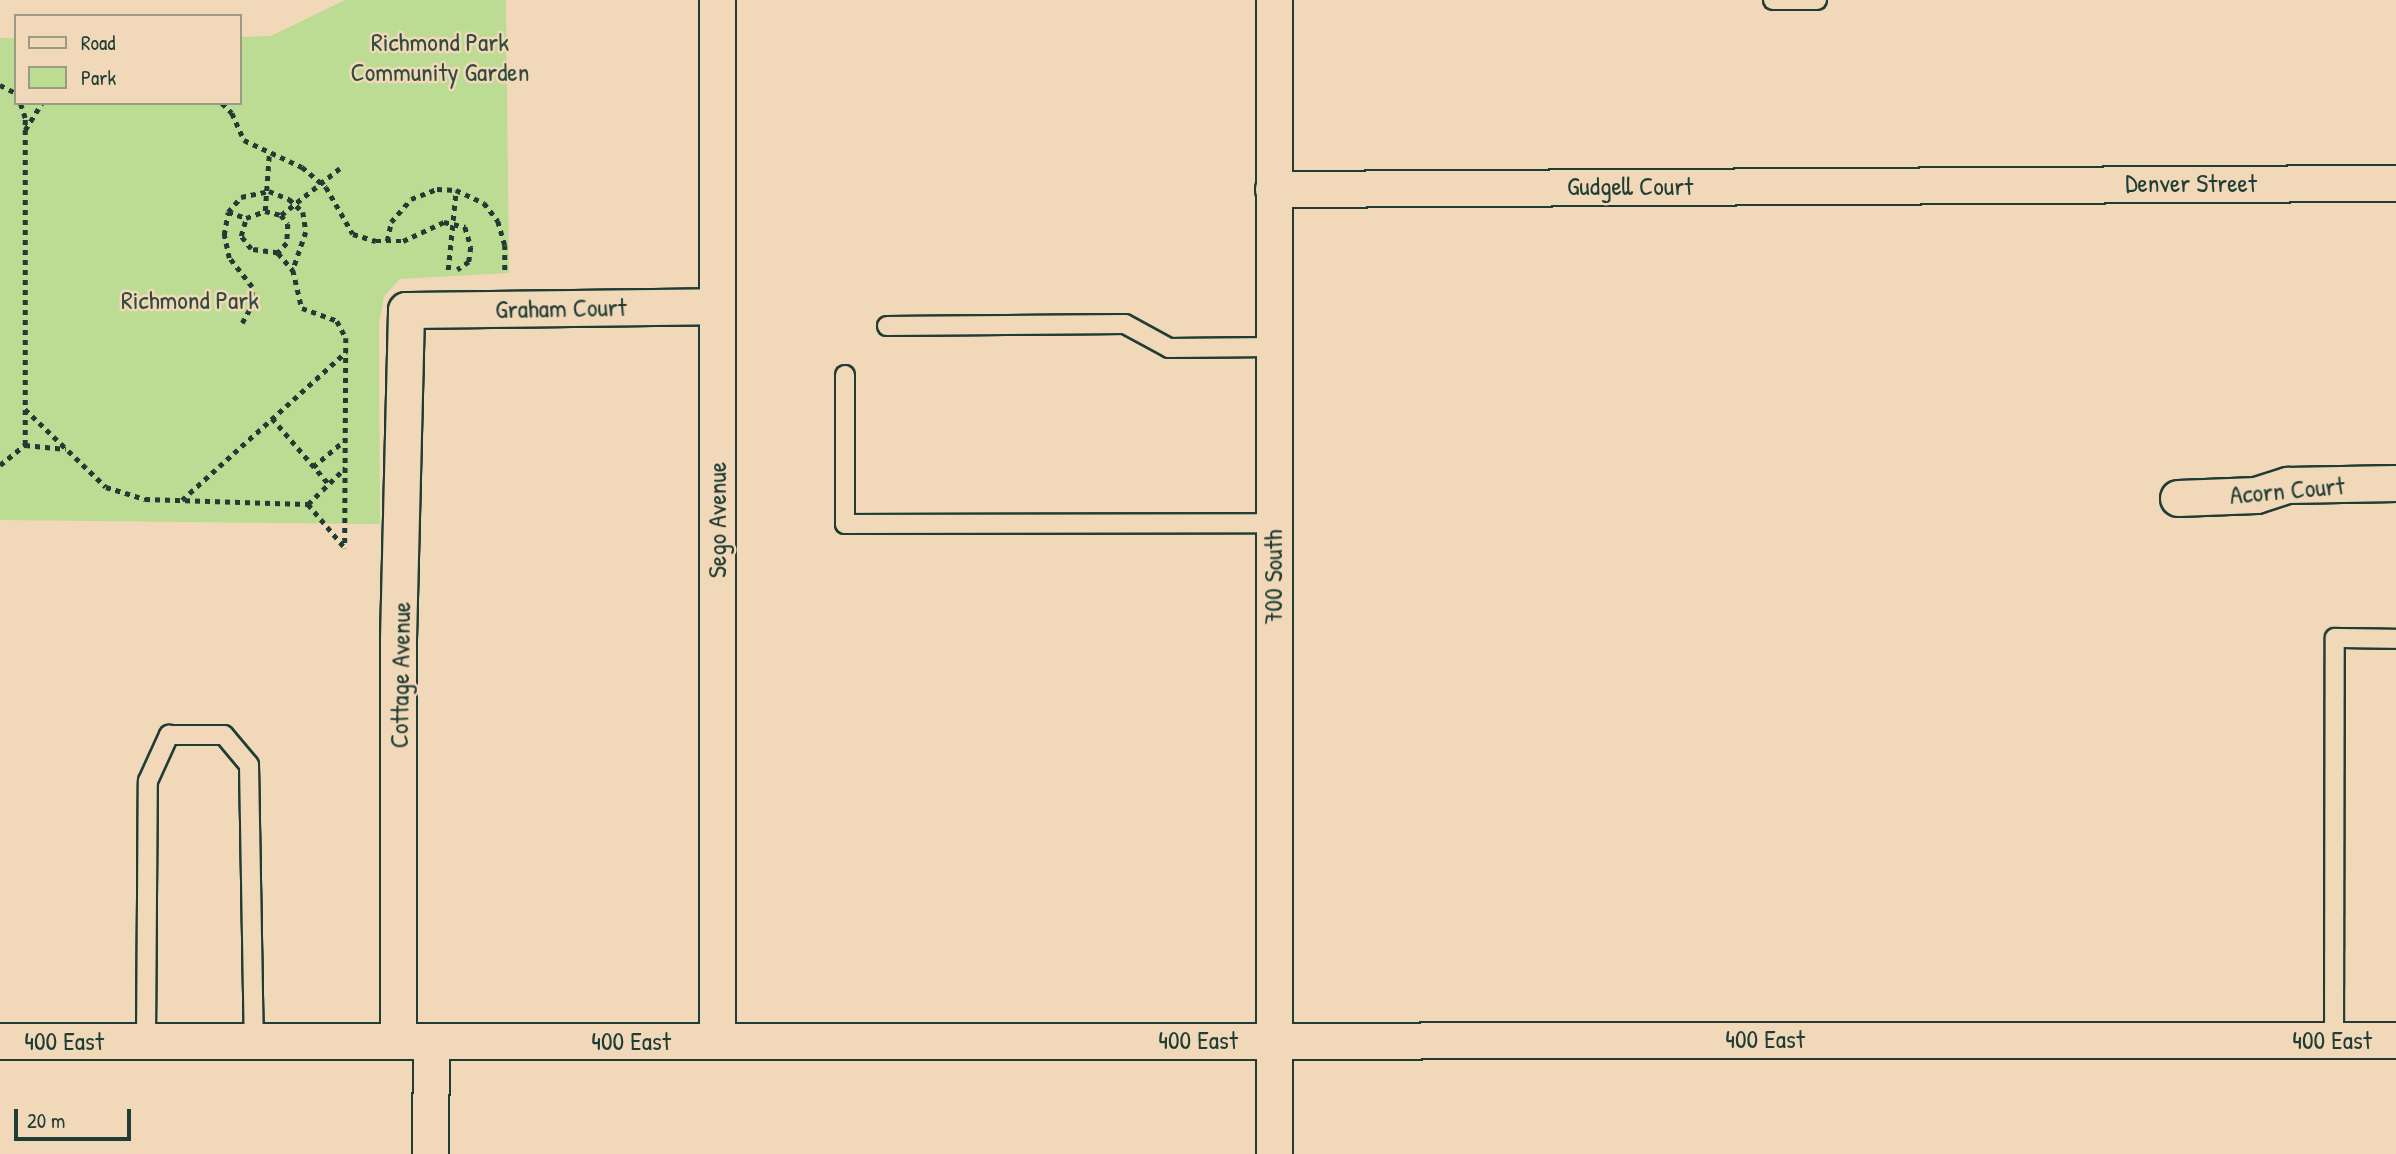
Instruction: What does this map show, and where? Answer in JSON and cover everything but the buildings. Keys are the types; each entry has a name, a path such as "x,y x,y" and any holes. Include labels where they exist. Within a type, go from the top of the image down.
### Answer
{"street":[{"name":"Sego Avenue","path":"717,0 717,1041"},
{"name":"700 South","path":"1274,0 1274,1154"},
{"name":"Gudgell Court","path":"1273,189 1987,183"},
{"name":"Denver Street","path":"1987,183 2396,183"},
{"name":"Graham Court","path":"406,310 717,306"},
{"name":"Cottage Avenue","path":"406,310 398,639 414,1041 430,1154"},
{"name":"Acorn Court","path":"2178,498 2256,495 2287,485 2396,483"},
{"name":"400 East","path":"0,1041 2396,1040"}],"lane":[{"path":"1773,0 1817,0"},
{"path":"887,326 1125,324 1170,348 1273,347"},
{"path":"845,375 845,524 1273,523"},
{"path":"2333,1040 2335,638 2396,639"},
{"path":"146,1041 148,781 169,735 224,735 249,765 254,1041"}],"path":[{"path":"20,105 25,131 25,444"},
{"path":"25,131 41,105"},
{"path":"224,105 232,113 244,140 269,155 302,167 320,183 353,234 387,242 403,242 444,222 452,224 465,227 471,247 469,262 458,270 444,270 452,224 456,190"},
{"path":"265,211 269,155"},
{"path":"281,215 340,168"},
{"path":"387,242 391,222 411,200 437,189 456,190 484,203 498,221 505,245 505,280"},
{"path":"242,323 251,307 252,287 229,258 224,234 228,212 241,197 268,191 296,205 303,212 306,232 293,270"},
{"path":"228,212 246,218 265,211 281,215 288,224 287,243 278,253"},
{"path":"246,218 241,236 251,249 278,253 293,270 302,308 337,321 346,338 345,548 308,504"},
{"path":"181,500 347,355"},
{"path":"25,409 106,487 145,499 308,504 346,467"},
{"path":"272,418 329,484"},
{"path":"313,467 346,440"},
{"path":"0,465 25,444 66,449"}],"green space":[{"name":"Richmond Park","path":"345,0 506,0 509,273 400,279 384,296 379,324 380,524 0,520 0,38 14,38 14,105 242,105 242,37 271,36"}],"park label":[{"name":"Richmond Park Community Garden","path":"440,57"}]}
